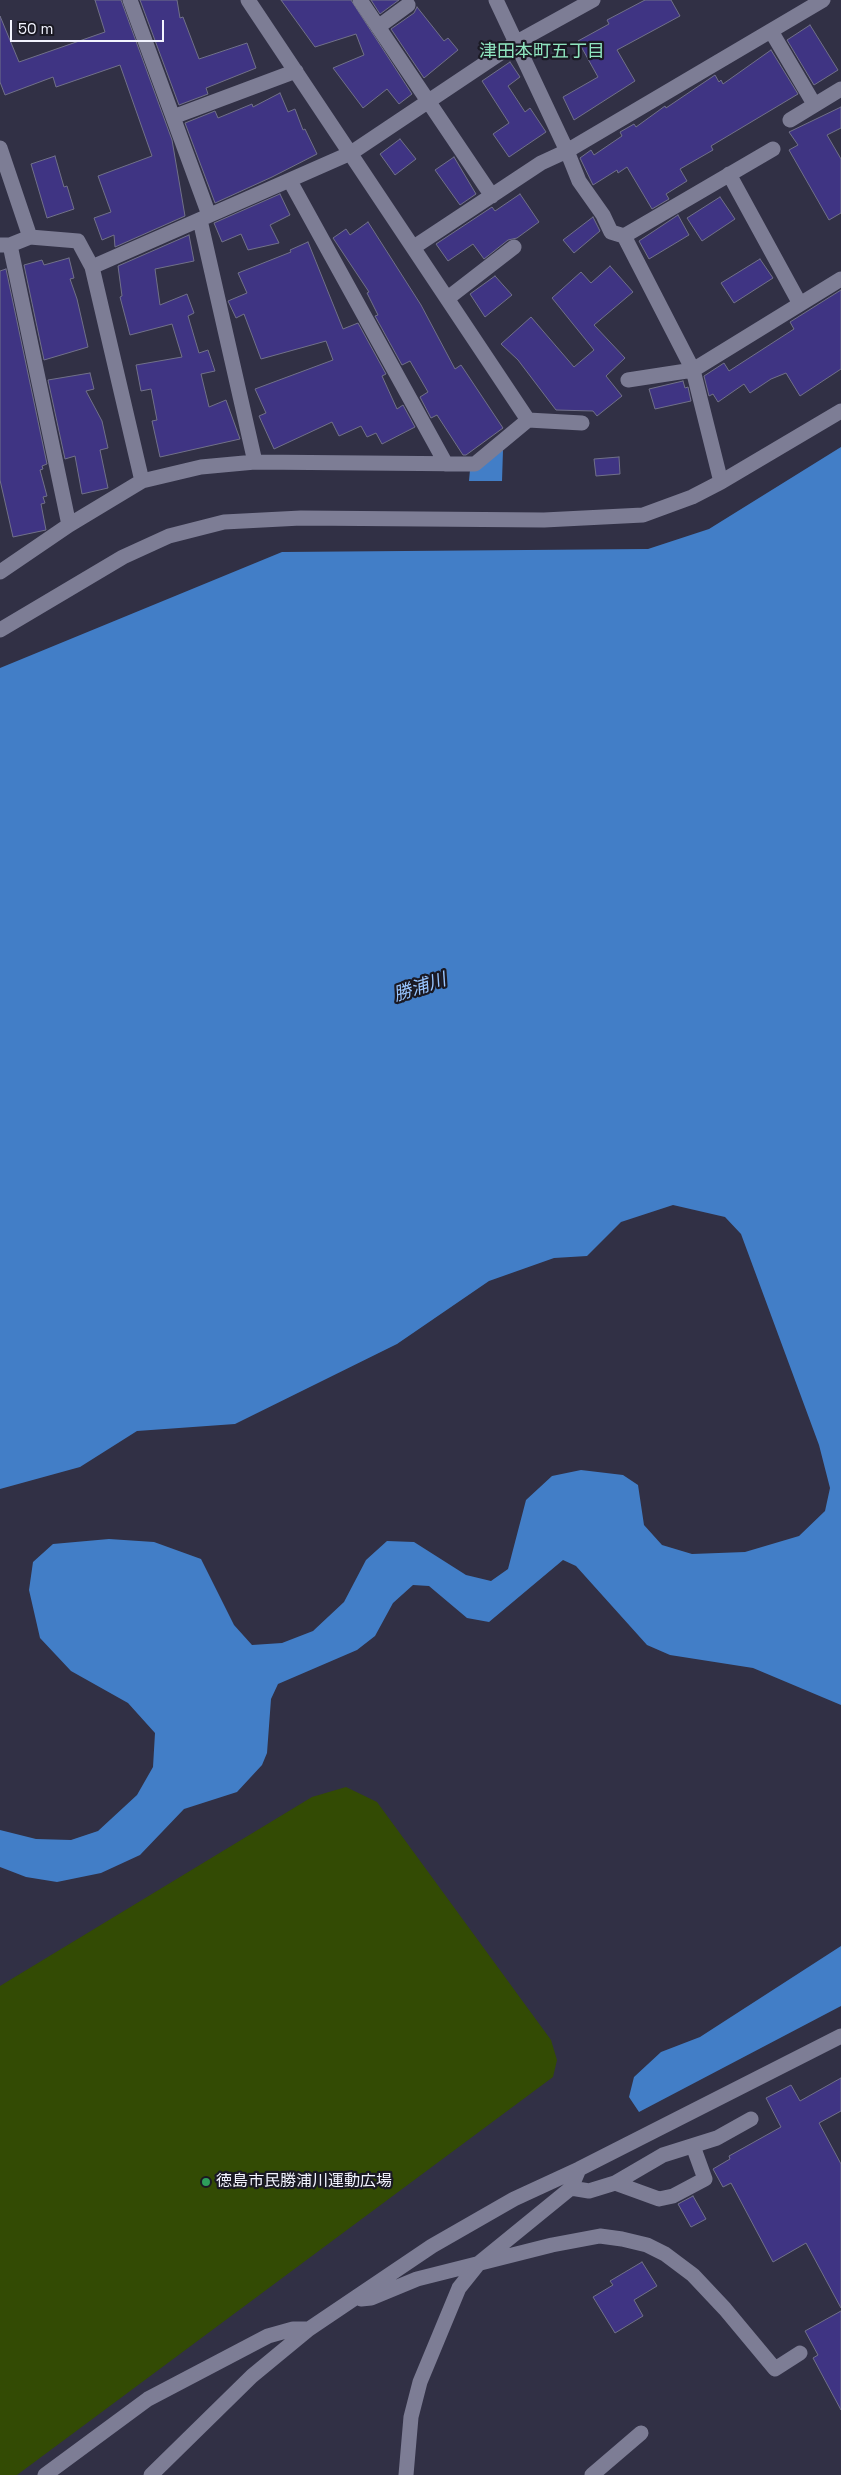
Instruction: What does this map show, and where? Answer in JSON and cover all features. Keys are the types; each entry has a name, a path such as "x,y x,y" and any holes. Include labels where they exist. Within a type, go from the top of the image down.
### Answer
{"street":[{"path":"130,0 173,117 204,218 255,462"},
{"path":"248,0 528,420"},
{"path":"360,0 492,196"},
{"path":"496,0 517,42 579,181 603,215 612,232 624,236 693,370 720,482"},
{"path":"92,266 351,153 517,42 593,0"},
{"path":"414,247 541,163 823,0"},
{"path":"378,26 408,5"},
{"path":"771,31 814,104"},
{"path":"173,117 296,71"},
{"path":"790,120 841,89"},
{"path":"0,148 30,237"},
{"path":"624,236 773,149"},
{"path":"729,174 800,304"},
{"path":"290,181 446,464"},
{"path":"69,525 5,245 30,237 78,241 92,266 142,481"},
{"path":"448,298 514,246"},
{"path":"628,380 693,370 841,280"},
{"path":"0,630 123,557 169,536 224,522 301,518 544,520 643,515 692,497 841,411"},
{"path":"0,572 69,525 142,481 201,466 255,462 475,464 528,420 582,423"},
{"path":"151,2475 252,2376 310,2329 432,2246 514,2199 579,2169 841,2036"},
{"path":"571,2188 589,2191 615,2184 663,2155 717,2138 751,2119"},
{"path":"615,2184 659,2199 673,2196 705,2179 693,2146"},
{"path":"406,2475 411,2417 420,2382 459,2288 479,2263 548,2210 571,2188 579,2169"},
{"path":"354,2299 371,2298 417,2279 479,2263 552,2245 600,2236 648,2244 665,2254 693,2276 725,2308 775,2369 800,2353"},
{"path":"45,2475 148,2399 268,2336 293,2329 310,2329"},
{"path":"592,2475 640,2433"}],"green space":[{"name":"徳島市民勝浦川運動広場","path":"346,1787 377,1802 551,2040 557,2060 553,2077 17,2475 0,2475 0,1986 312,1797"}],"water":[{"name":"勝浦川","path":"841,447 841,1705 753,1668 670,1655 647,1645 576,1566 563,1560 489,1622 467,1618 429,1586 413,1585 393,1603 375,1636 357,1650 278,1684 271,1699 267,1753 262,1765 237,1792 184,1809 140,1855 101,1873 57,1882 26,1877 0,1867 0,1830 36,1839 71,1840 98,1831 137,1795 153,1767 155,1733 128,1703 71,1671 40,1638 29,1590 33,1562 53,1544 109,1539 154,1542 201,1559 234,1625 252,1645 282,1643 313,1631 344,1602 366,1560 387,1541 414,1542 466,1575 491,1581 508,1569 526,1500 552,1476 581,1470 623,1475 638,1485 644,1525 662,1545 692,1554 745,1552 799,1536 825,1511 830,1488 819,1445 741,1234 725,1217 673,1205 621,1222 587,1256 554,1258 489,1281 397,1344 235,1424 137,1431 80,1467 0,1489 0,668 282,552 648,549 709,529"},
{"path":"503,450 502,481 469,481 470,470"},
{"path":"841,1946 841,2006 639,2112 629,2097 634,2077 661,2052 700,2037"}],"building":[{"path":"95,0 121,0 172,140 185,216 115,247 114,235 102,240 94,218 111,212 98,176 152,156 120,65 56,87 53,77 5,95 0,82 0,16 19,62 105,32"},
{"path":"140,0 177,0 180,18 183,17 199,59 247,43 256,68 206,88 208,94 179,105"},
{"path":"281,0 351,0 412,94 399,104 387,89 363,108 333,68 364,55 356,34 315,47"},
{"path":"371,0 399,0 380,14"},
{"path":"645,0 671,0 680,16 617,50 635,81 574,120 563,97 598,77 578,41 609,24 607,20"},
{"path":"417,7 444,41 448,38 458,50 424,78 391,29 414,13"},
{"path":"810,25 838,70 814,85 787,40"},
{"path":"771,50 798,94 711,146 713,150 680,169 687,181 666,194 669,199 652,209 627,167 618,173 617,170 593,185 580,158 591,150 594,155 622,136 620,132 634,124 636,127 665,106 666,108 715,75 719,82 721,80 723,84"},
{"path":"510,62 520,77 508,86 525,112 530,108 546,132 509,157 493,134 509,123 482,81"},
{"path":"280,93 288,112 295,109 303,130 305,129 317,154 215,203 185,123 215,111 218,118 252,104 253,107"},
{"path":"841,107 841,128 827,135 841,159 841,213 829,220 789,150 798,145 789,132"},
{"path":"400,139 416,159 395,175 380,154"},
{"path":"55,156 64,187 67,186 74,209 47,218 31,164"},
{"path":"454,157 476,194 460,205 435,170"},
{"path":"280,194 290,215 270,225 279,243 248,250 241,234 222,242 214,223"},
{"path":"520,194 539,222 517,238 508,240 484,259 473,244 448,261 436,244 492,207 495,211"},
{"path":"720,197 735,219 702,241 687,218"},
{"path":"678,215 689,235 649,259 639,241"},
{"path":"593,217 600,231 574,253 563,240"},
{"path":"368,222 421,305 455,369 461,365 503,428 466,455 463,455 437,415 431,418 420,397 428,392 410,361 402,365 375,316 378,315 367,293 369,292 333,238 346,229 350,235"},
{"path":"189,235 194,261 155,269 160,305 187,294 194,313 188,316 199,353 208,350 215,371 201,374 209,407 226,400 240,439 160,457 152,421 157,420 151,389 141,391 136,365 182,357 172,324 130,335 120,297 122,296 118,266"},
{"path":"308,242 343,329 358,323 386,374 382,376 397,409 403,405 415,427 382,444 376,433 367,437 361,426 339,436 332,422 274,449 259,416 266,413 255,389 333,360 326,341 261,359 244,314 236,318 228,301 247,293 238,273 291,252 290,250"},
{"path":"69,258 74,278 70,279 77,299 88,347 44,360 24,265 42,260 44,265"},
{"path":"760,259 773,278 734,303 721,283"},
{"path":"610,266 633,292 594,325 625,358 606,376 622,396 597,416 593,411 556,410 518,360 501,344 531,317 574,367 594,350 552,298 581,272 591,283"},
{"path":"6,269 47,464 42,466 43,469 40,470 47,496 43,497 45,503 41,504 46,530 13,537 0,480 0,271"},
{"path":"495,276 512,295 485,317 470,294"},
{"path":"841,290 841,369 800,396 786,373 771,379 750,393 744,384 718,402 713,394 709,396 704,376 724,363 729,371 794,329 790,322"},
{"path":"90,373 94,389 86,391 102,421 108,448 100,450 108,488 82,494 75,456 65,459 48,380"},
{"path":"683,381 685,388 688,387 691,401 655,409 649,389"},
{"path":"619,457 620,474 596,476 594,459"},
{"path":"841,2078 841,2111 819,2123 841,2164 841,2308 806,2243 773,2262 731,2183 723,2187 713,2169 730,2159 729,2156 781,2127 766,2098 791,2085 800,2101"},
{"path":"693,2196 706,2219 691,2227 678,2204"},
{"path":"642,2262 657,2286 634,2300 643,2316 615,2333 593,2297 613,2285 610,2281"},
{"path":"841,2311 841,2410 813,2358 818,2355 805,2331"}],"place":[{"name":"徳島市民勝浦川運動広場","path":"206,2182"}],"district":[{"name":"津田本町五丁目","path":"542,52"}]}
